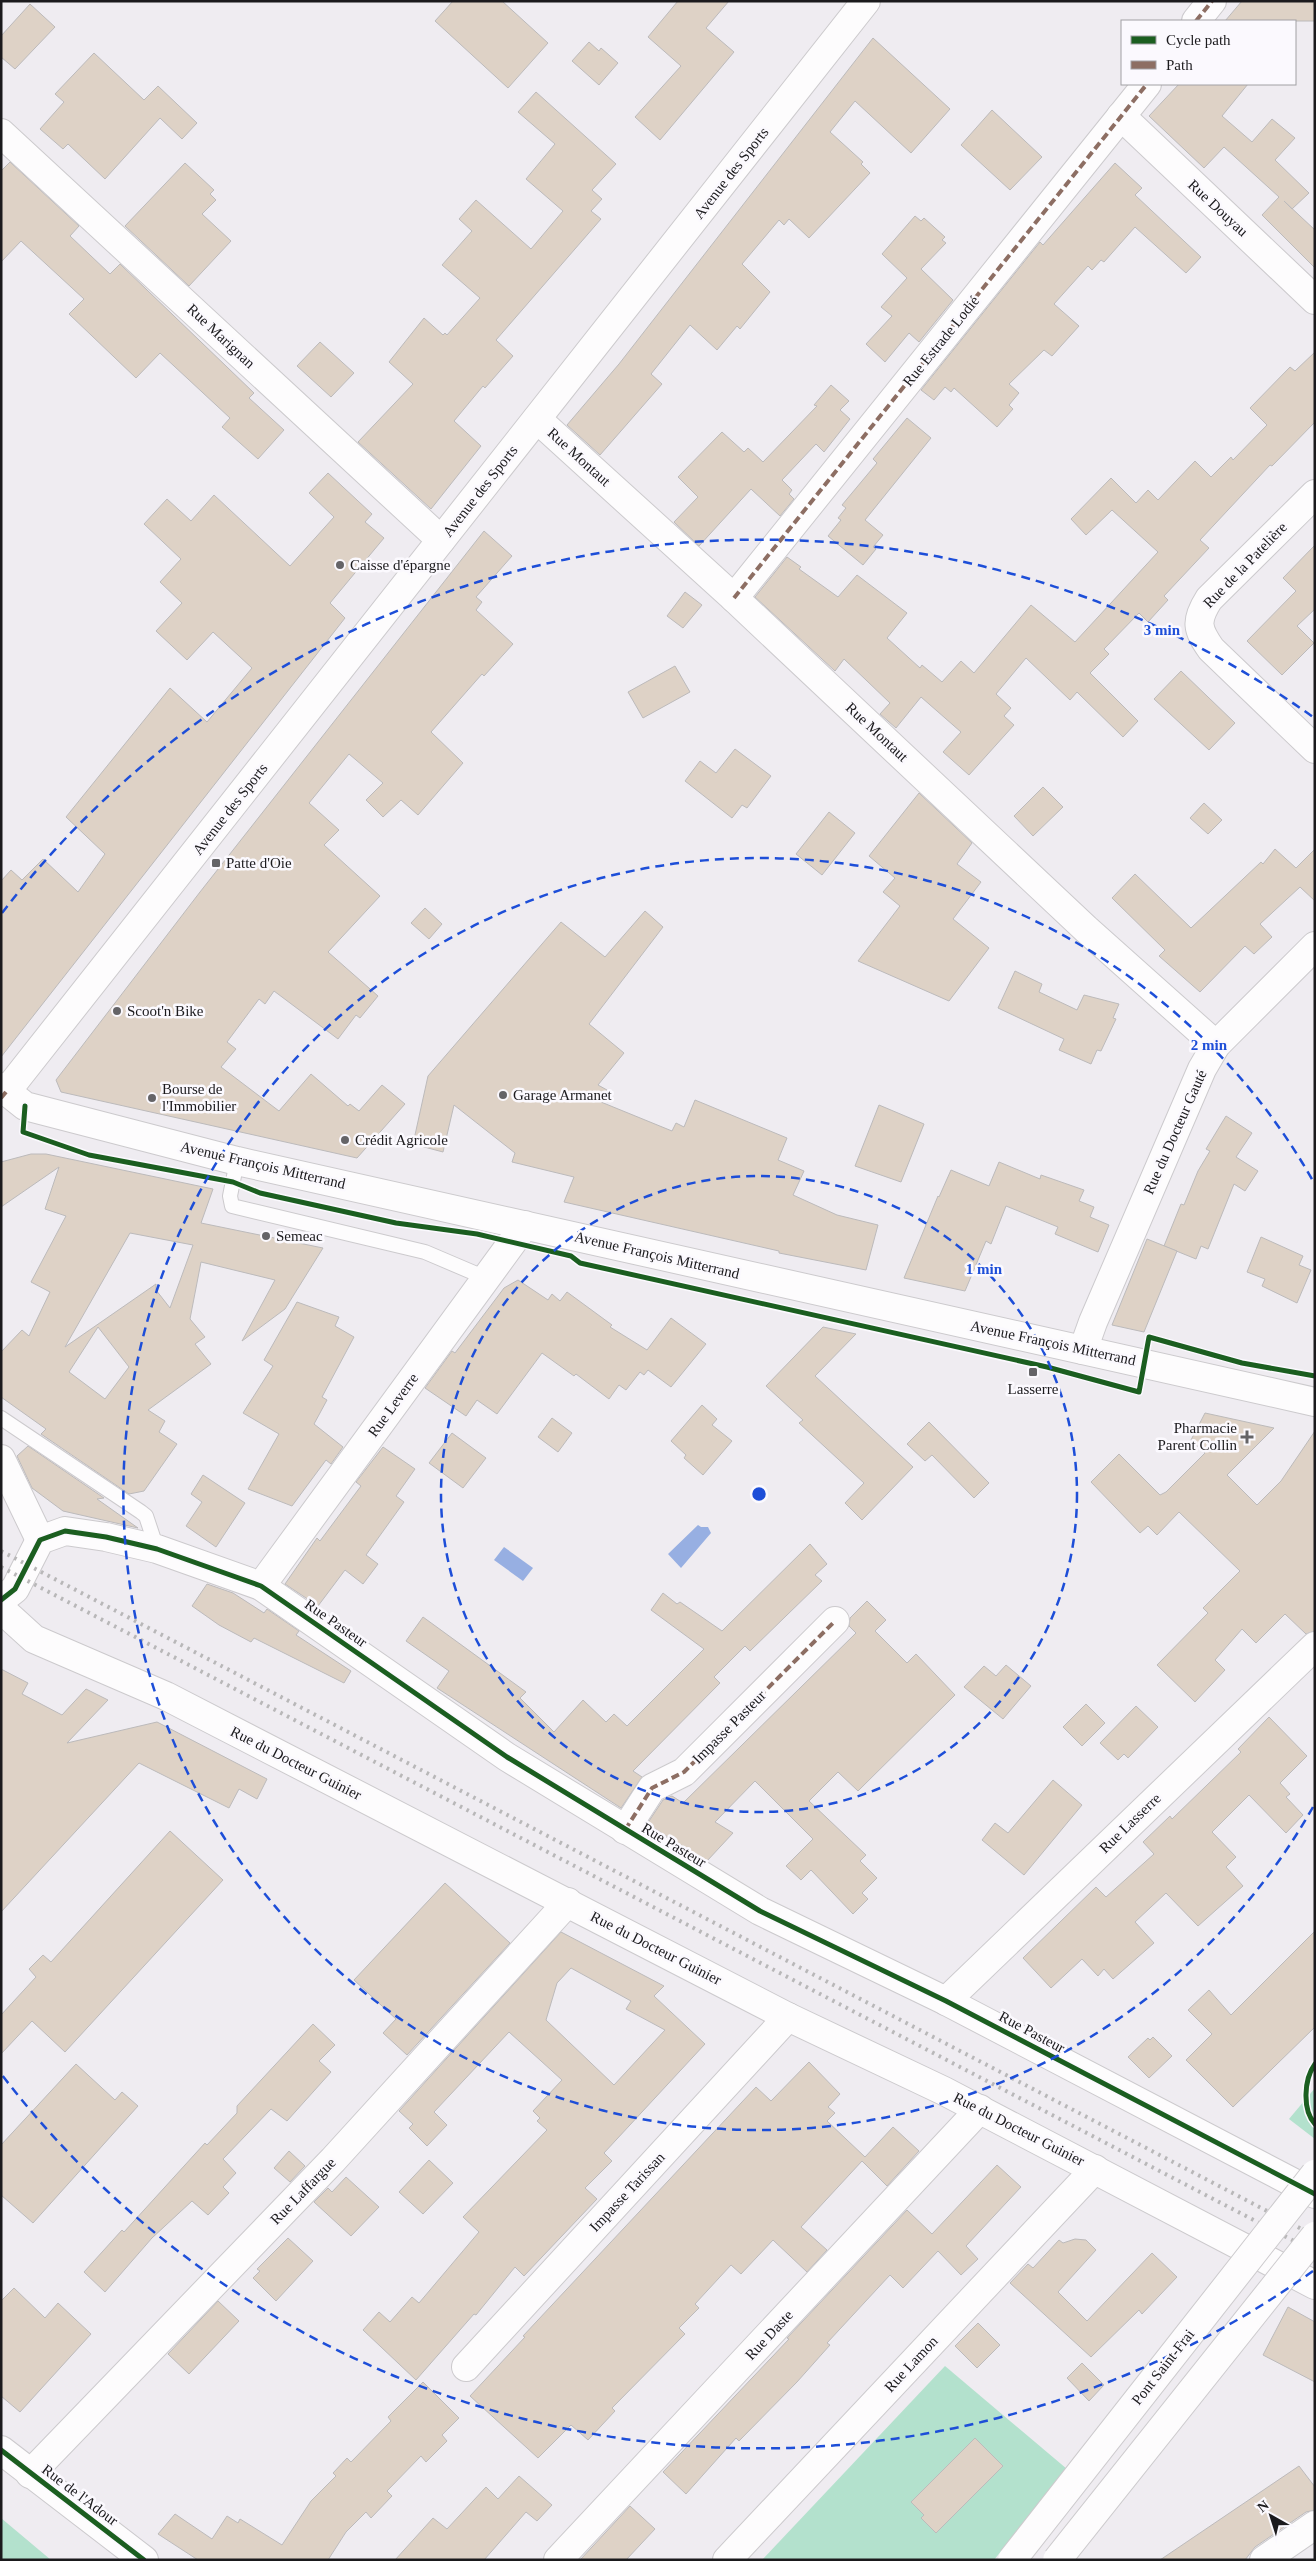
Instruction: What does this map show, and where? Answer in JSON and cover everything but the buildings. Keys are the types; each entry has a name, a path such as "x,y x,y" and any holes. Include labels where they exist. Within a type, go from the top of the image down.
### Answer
{"street":[{"name":"Avenue des Sports","path":"3,1092 442,540 866,1"},
{"path":"1197,20 1212,1"},
{"name":"Rue Estrade Lodié","path":"734,598 1146,85"},
{"name":"Rue Douyau","path":"1121,116 1315,300"},
{"name":"Rue Marignan","path":"1,133 442,540"},
{"name":"Rue Montaut","path":"537,419 734,598 1086,929 1216,1045"},
{"name":"Rue de la Patelière","path":"1315,494 1209,600 1200,614 1200,633 1211,650 1315,749"},
{"name":"Rue du Docteur Gauté","path":"1083,1350 1093,1322 1202,1069 1216,1045 1315,946"},
{"name":"Avenue François Mitterrand","path":"3,1092 25,1106 237,1161 525,1224 798,1288 1315,1402"},
{"name":"Rue Leverre","path":"261,1586 525,1224"},
{"path":"1,1459 38,1546 15,1589 1,1600"},
{"name":"Rue Pasteur","path":"38,1546 65,1531 106,1537 157,1549 261,1586 506,1756 625,1830 760,1910 946,2001 1315,2194"},
{"name":"Rue du Docteur Guinier","path":"1,1609 34,1639 166,1696 788,2017 980,2109 1315,2285"},
{"name":"Impasse Pasteur","path":"625,1830 652,1788 684,1772 835,1622"},
{"name":"Rue Lasserre","path":"946,2001 1315,1646"},
{"name":"Rue Laffargue","path":"30,2474 333,2160 568,1902"},
{"name":"Impasse Tarissan","path":"466,2367 788,2017"},
{"name":"Rue Daste","path":"558,2560 980,2109"},
{"name":"Rue Lamon","path":"727,2560 1095,2169"},
{"name":"Pont Saint-Frai","path":"1012,2560 1315,2174"},
{"path":"1057,2560 1315,2236"},
{"name":"Rue de l'Adour","path":"1,2450 144,2560"},
{"path":"1264,2560 1315,2525"}],"lane":[{"path":"237,1161 230,1196 232,1206 425,1252 486,1278"},
{"path":"1,1418 146,1516 157,1549"}],"green space":[{"path":"1315,2088 1315,2139 1289,2119"},
{"path":"945,2366 1067,2469 994,2560 762,2560"},
{"path":"1,2518 51,2560 1,2560"}],"water":[{"path":"698,1525 708,1527 711,1533 681,1568 668,1554"},
{"path":"504,1547 533,1568 523,1581 494,1560"}],"railway":[{"path":"1,1551 1315,2236"},
{"path":"1,1567 1315,2252"}],"marked path":[{"path":"1197,20 1212,1"},
{"path":"734,598 1146,85"},
{"path":"1,1098 6,1092"},
{"path":"625,1830 652,1788 684,1772 835,1621"}],"cycle path":[{"path":"25,1106 23,1132 89,1155 233,1182 260,1193 396,1223 477,1234 571,1256 580,1263 1047,1367 1139,1392 1149,1337 1242,1363 1315,1376"},
{"path":"1,1600 15,1589 40,1540 65,1531 106,1537 157,1549 261,1586 507,1757 760,1911 946,2001 1315,2194"},
{"path":"1315,2064 1311,2070 1306,2094 1308,2111 1315,2124"},
{"path":"1,2450 144,2560"}],"place":[{"name":"Caisse d'épargne","path":"340,565"},
{"name":"Patte d'Oie","path":"216,863"},
{"name":"Scoot'n Bike","path":"117,1011"},
{"name":"Garage Armanet","path":"503,1095"},
{"name":"Bourse de l'Immobilier","path":"152,1098"},
{"name":"Crédit Agricole","path":"345,1140"},
{"name":"Semeac","path":"266,1236"},
{"name":"Lasserre","path":"1033,1372"},
{"name":"Pharmacie Parent Collin","path":"1247,1437"}]}
